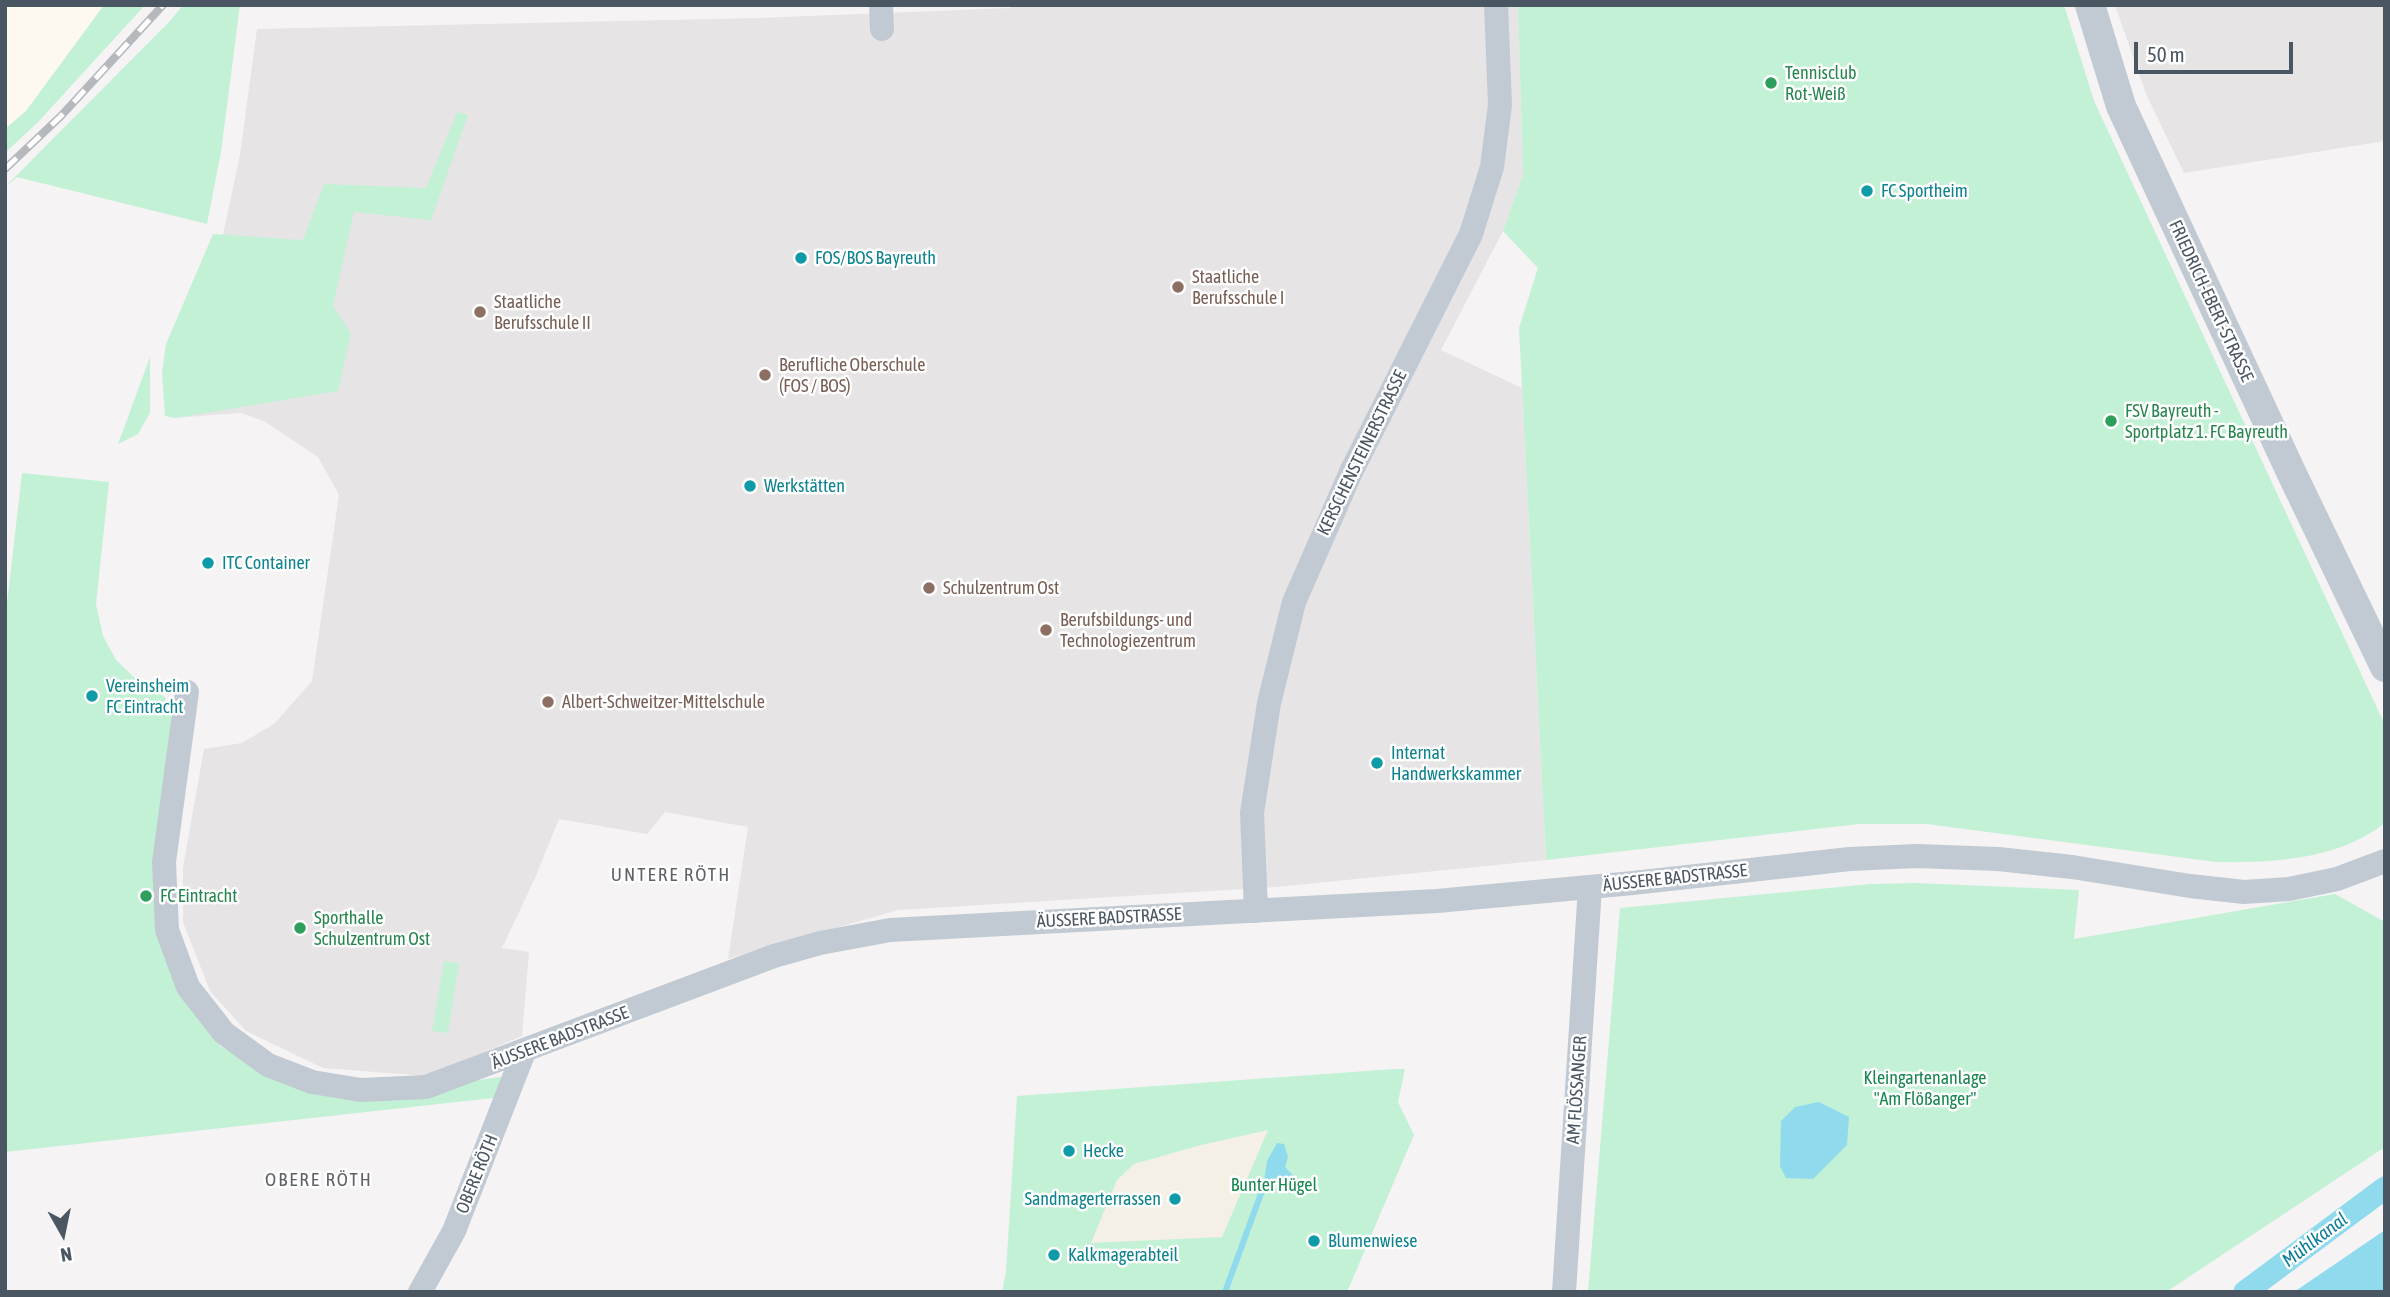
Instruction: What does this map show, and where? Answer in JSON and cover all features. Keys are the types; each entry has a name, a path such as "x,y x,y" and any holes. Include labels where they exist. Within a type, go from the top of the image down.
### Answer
{"street":[{"name":"KERSCHENSTEINERSTRASSE","path":"1256,911 1252,813 1269,703 1294,602 1351,472 1471,234 1492,167 1500,105 1496,5"},
{"name":"FRIEDRICH-EBERT-STRASSE","path":"2090,5 2121,106 2264,415 2385,667"},
{"name":"ÄUSSERE BADSTRASSE","path":"187,692 164,862 167,930 188,987 224,1033 268,1065 312,1082 361,1090 426,1087 774,956 890,930 1450,901 1850,859 1917,856 1998,859 2072,867 2190,887 2244,892 2289,889 2337,879 2385,861"},
{"name":"AM FLÖSSANGER","path":"1563,1292 1590,887"},
{"name":"OBERE RÖTH","path":"420,1292 454,1231 524,1052"}],"shaded area":[{"path":"5,5 104,5 26,111 5,129"},
{"name":"Schulzentrum Ost","path":"1011,5 1518,5 1523,175 1503,231 1441,350 1522,388 1546,860 1276,887 898,910 728,959 748,827 665,812 647,834 559,819 502,948 529,952 522,1036 427,1076 323,1068 246,1031 210,991 183,922 183,867 204,749 242,743 274,724 312,681 339,495 318,457 264,421 241,413 172,418 169,397 218,258 240,155 257,29 759,18 1010,8"},
{"path":"2115,5 2385,5 2385,141 2184,173 2146,94"}],"green space":[{"path":"104,5 145,5 40,120 5,153 5,129 26,111"},
{"path":"183,5 240,5 221,152 207,224 17,177 5,187 170,21"},
{"path":"1518,5 2064,5 2094,101 2385,725 2385,823 2347,845 2326,852 2259,862 2216,862 1927,824 1859,824 1546,860 1519,328 1538,268 1503,231 1523,175"},
{"path":"457,112 468,115 431,220 354,212 333,306 351,333 338,391 175,418 165,416 162,373 166,344 213,234 303,240 324,184 426,188"},
{"path":"150,357 150,413 138,434 118,444"},
{"path":"22,473 109,482 96,604 103,636 116,660 138,681 165,697 178,734 164,862 187,1002 220,1046 280,1082 358,1098 506,1076 502,1097 5,1152 5,621"},
{"name":"Kleingartenanlage \"Am Flößanger\"","path":"1915,883 2079,890 2074,939 2335,894 2385,922 2385,1147 2166,1292 1588,1292 1620,908 1871,884"},
{"path":"444,961 459,963 448,1033 432,1031"},
{"name":"Bunter Hügel","path":"1405,1069 1398,1102 1414,1135 1347,1292 1002,1292 1006,1272 1017,1096"}],"sand":[{"path":"1268,1130 1222,1237 1091,1243 1117,1180 1134,1164"}],"water":[{"path":"1819,1102 1849,1117 1847,1145 1813,1179 1786,1178 1780,1166 1781,1121 1795,1107"},
{"path":"1277,1143 1284,1144 1288,1157 1285,1167 1294,1176 1263,1188 1267,1161"},
{"path":"2385,1230 2385,1292 2294,1292"}],"waterway":[{"path":"1225,1292 1263,1188"},
{"name":"Mühlkanal","path":"2245,1292 2385,1188"}],"railway":[{"path":"5,169 61,116 163,5"}],"place":[{"name":"Tennisclub Rot-Weiß","path":"1771,83"},
{"name":"FC Sportheim","path":"1867,191"},
{"name":"FOS/BOS Bayreuth","path":"801,258"},
{"name":"Staatliche Berufsschule I","path":"1178,287"},
{"name":"Staatliche Berufsschule II","path":"480,312"},
{"name":"Berufliche Oberschule (FOS / BOS)","path":"765,375"},
{"name":"FSV Bayreuth - Sportplatz 1. FC Bayreuth","path":"2111,421"},
{"name":"Werkstätten","path":"750,486"},
{"name":"ITC Container","path":"208,563"},
{"name":"Schulzentrum Ost","path":"929,588"},
{"name":"Berufsbildungs- und Technologiezentrum","path":"1046,630"},
{"name":"Vereinsheim FC Eintracht","path":"92,696"},
{"name":"Albert-Schweitzer-Mittelschule","path":"548,702"},
{"name":"Internat Handwerkskammer","path":"1377,763"},
{"name":"FC Eintracht","path":"146,896"},
{"name":"Sporthalle Schulzentrum Ost","path":"300,928"},
{"name":"Hecke","path":"1069,1151"},
{"name":"Sandmagerterrassen","path":"1175,1199"},
{"name":"Blumenwiese","path":"1314,1241"},
{"name":"Kalkmagerabteil","path":"1054,1255"}],"district":[{"name":"UNTERE RÖTH","path":"671,875"},
{"name":"OBERE RÖTH","path":"319,1180"}]}
